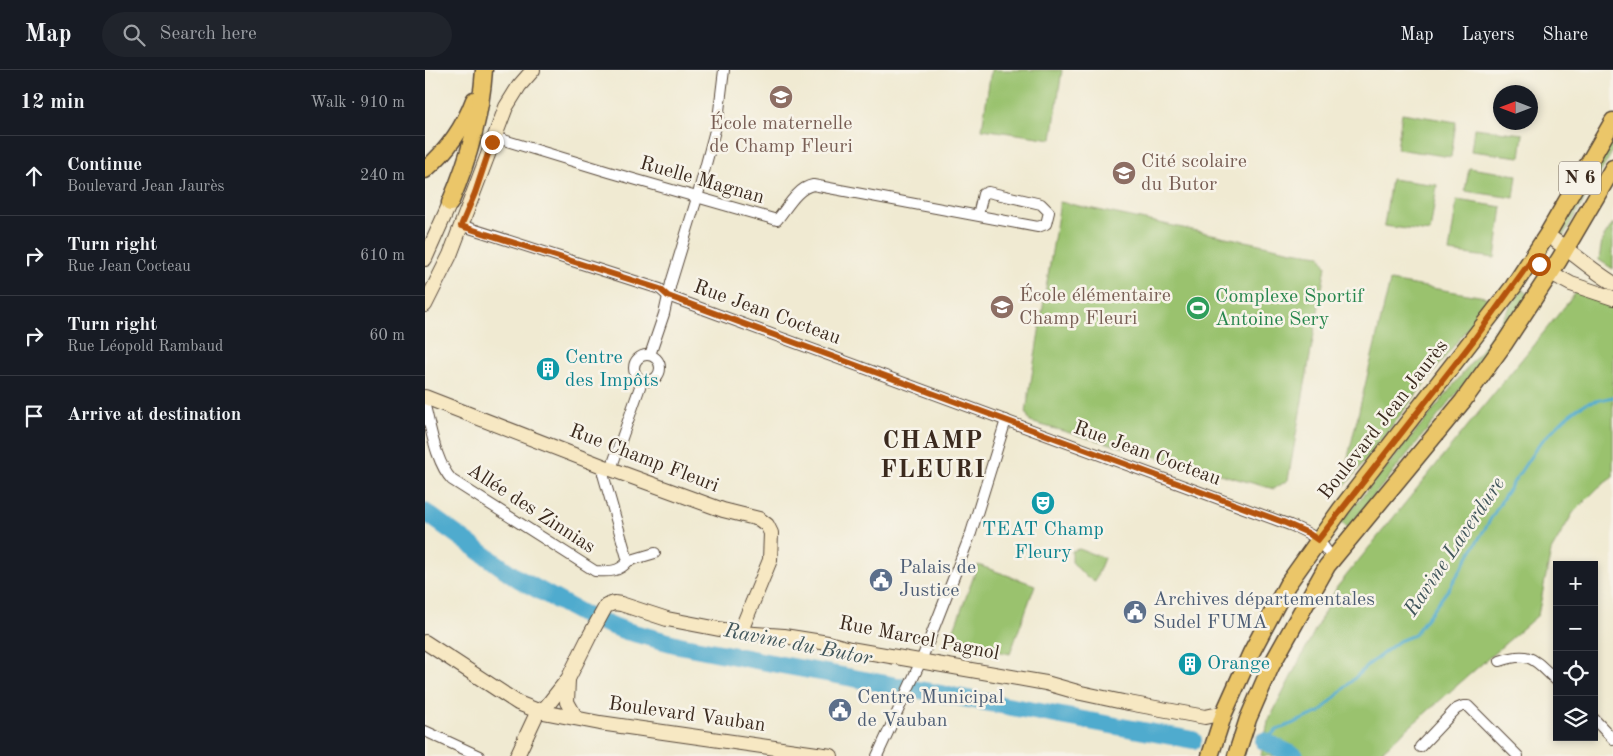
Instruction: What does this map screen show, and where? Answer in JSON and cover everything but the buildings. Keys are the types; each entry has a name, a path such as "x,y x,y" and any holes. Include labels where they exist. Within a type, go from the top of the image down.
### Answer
{"main road":[{"path":"425,304 450,255 506,107 513,94 533,70"},
{"path":"425,170 448,146 463,123 473,103 484,72"},
{"path":"425,258 460,181 480,104 484,72"},
{"name":"Boulevard Jean Jaurès","path":"1210,756 1224,713 1251,653 1287,585 1318,540 1473,341 1533,258 1613,121"},
{"name":"N 6","path":"1236,756 1246,725 1271,666 1332,559 1463,401 1504,344 1567,248 1613,168"},
{"path":"1547,235 1567,248 1580,261 1613,283"},
{"path":"1533,258 1551,273 1571,284 1613,298"},
{"name":"Rue Champ Fleuri","path":"425,397 608,468 723,510 759,519 767,525 771,533 770,560 741,633"},
{"name":"Rue Marcel Pagnol","path":"568,680 607,606 621,604 667,619 741,633 784,636 828,643 919,665 1046,683 1123,702 1205,717 1224,713"},
{"path":"751,607 752,622 756,635"},
{"name":"Boulevard Vauban","path":"425,642 519,703 537,711 609,724 831,756"},
{"path":"517,756 537,711 546,707 568,680"},
{"path":"568,680 567,702 576,718"},
{"path":"1224,713 1234,718 1235,723 1227,756"}],"street":[{"path":"650,355 664,314 718,119 723,70"},
{"name":"Ruelle Magnan","path":"494,137 777,220 800,191 806,186 813,185 1038,227 1046,224 1049,212 1041,204 988,192 983,194 978,215"},
{"name":"Rue Jean Cocteau","path":"461,226 660,289 668,296 1283,522 1308,533 1318,540 1324,545 1332,559"},
{"path":"644,355 650,355 659,361 660,372 653,380 642,381 634,374 634,363 644,355"},
{"path":"608,468 642,381"},
{"name":"Allée des Zinnias","path":"425,406 441,462 445,472 452,480 595,571 607,572 618,570 628,561 603,474 608,468"},
{"path":"877,756 919,665 971,533 1006,420"},
{"path":"628,561 655,553"},
{"path":"1500,661 1514,656 1525,656 1534,660 1553,677"},
{"path":"1420,747 1457,708 1468,706 1518,756"},
{"path":"1598,723 1613,739"},
{"path":"425,731 479,756"}],"green space":[{"path":"991,70 1062,70 1052,139 982,129"},
{"path":"1402,113 1456,122 1451,157 1397,149"},
{"path":"1474,128 1523,134 1520,157 1471,151"},
{"path":"1613,138 1613,151 1562,238 1556,235"},
{"path":"1469,168 1517,175 1514,198 1465,191"},
{"path":"1391,179 1437,185 1430,232 1384,226"},
{"path":"1457,200 1502,207 1495,258 1449,252"},
{"path":"1060,202 1292,251 1320,255 1326,266 1288,480 1274,489 1030,422 1026,412"},
{"path":"1613,223 1613,269 1599,260 1602,240"},
{"path":"1390,281 1491,298 1346,485 1342,482"},
{"path":"1522,289 1531,296 1485,358 1348,528 1341,522 1479,353"},
{"path":"1578,290 1613,303 1613,477 1599,487 1573,513 1551,551 1538,615 1376,756 1261,756 1268,722 1337,587"},
{"path":"1079,549 1104,558 1095,581 1086,577 1072,562 1072,551"},
{"path":"978,565 1035,585 1010,654 950,640"}],"waterway":[{"name":"Ravine Laverdure","path":"1264,741 1277,730 1320,712 1368,665 1399,641 1414,635 1450,587 1505,495 1539,444 1578,408 1587,403 1613,397"},
{"name":"Ravine du Butor","path":"425,512 517,578 586,616 626,631 679,645 782,665 1193,740"},
{"name":"Ravine du Butor","path":"1264,741 1295,756"}],"place":[{"name":"École maternelle de Champ Fleuri","path":"781,97"},
{"name":"Cité scolaire du Butor","path":"1124,173"},
{"name":"École élémentaire Champ Fleuri","path":"1002,307"},
{"name":"Complexe Sportif Antoine Sery","path":"1198,308"},
{"name":"Centre des Impôts","path":"548,369"},
{"name":"TEAT Champ Fleury","path":"1043,503"},
{"name":"Palais de Justice","path":"881,580"},
{"name":"Archives départementales Sudel FUMA","path":"1135,612"},
{"name":"Orange","path":"1190,664"},
{"name":"Centre Municipal de Vauban","path":"840,710"}],"district":[{"name":"CHAMP FLEURI","path":"933,456"}],"route":[{"path":"492,142 475,193 461,226 660,289 668,296 1283,522 1308,533 1318,540 1473,341 1533,258 1539,264"}]}
